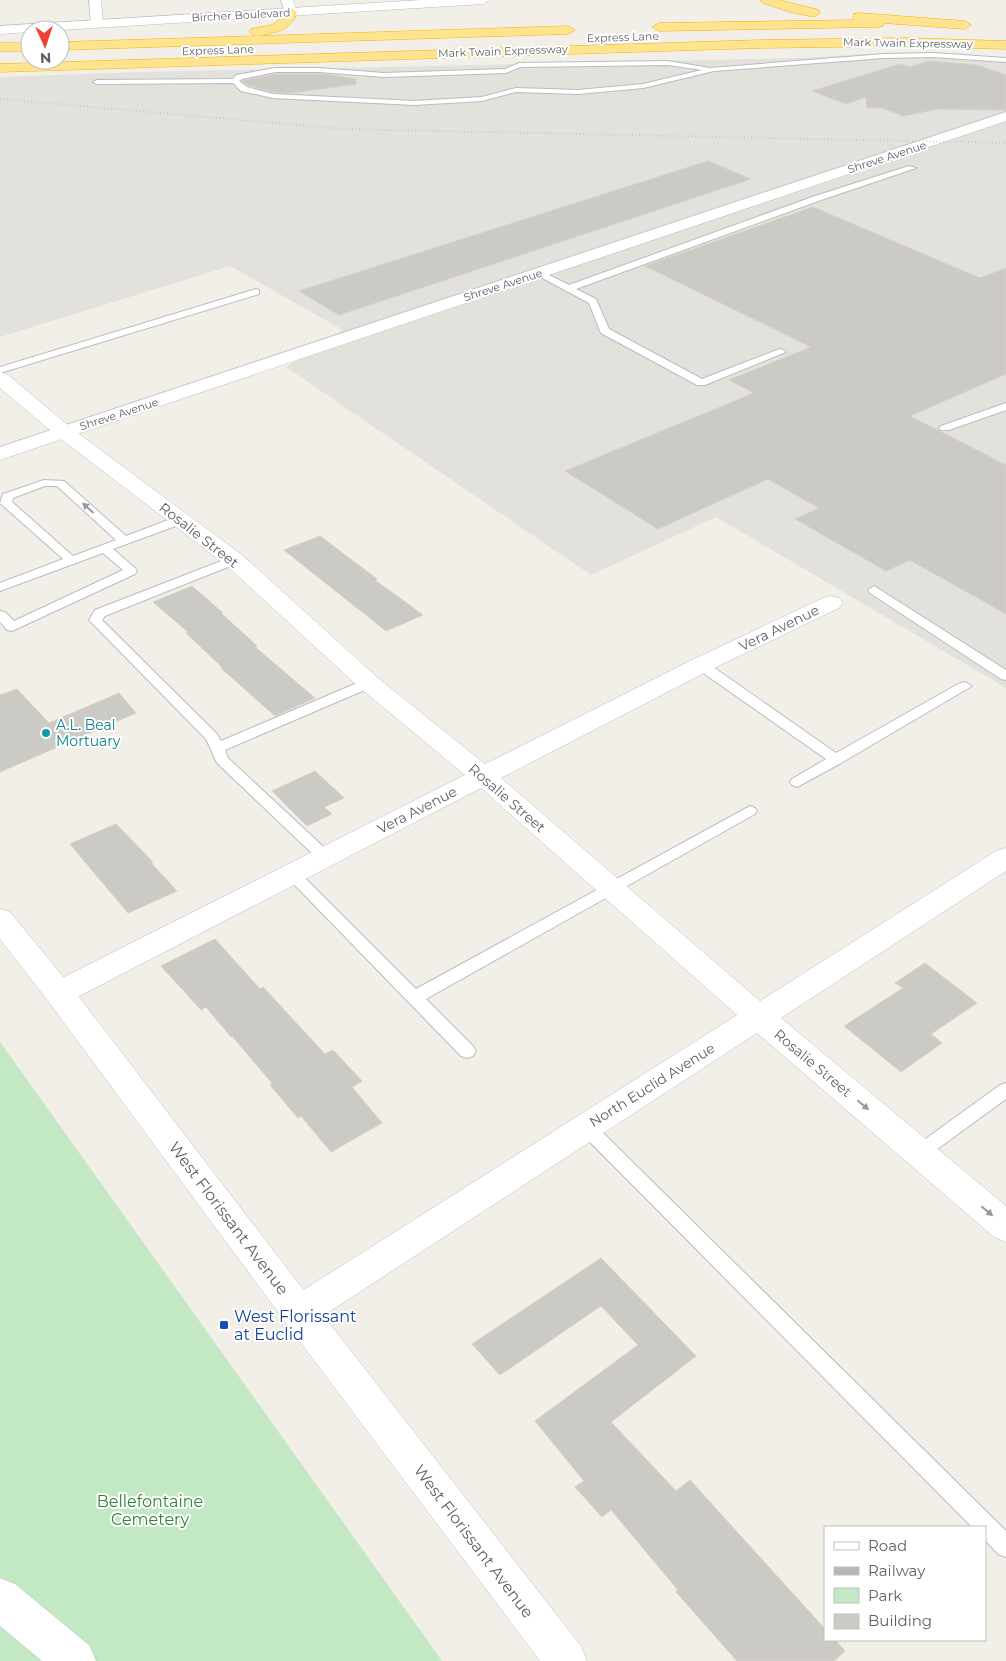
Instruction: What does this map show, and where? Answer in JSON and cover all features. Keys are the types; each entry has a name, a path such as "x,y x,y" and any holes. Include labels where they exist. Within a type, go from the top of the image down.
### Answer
{"highway":[{"path":"767,0 835,15 965,25"},
{"path":"158,42 266,31 284,25 290,18 289,6"},
{"name":"Mark Twain Expressway","path":"649,28 822,23 981,26"},
{"name":"Mark Twain Expressway","path":"70,46 580,30"},
{"name":"Express Lane","path":"70,56 764,33 907,33 1006,36"},
{"name":"Mark Twain Expressway","path":"0,68 676,46 857,42 1006,45"},
{"path":"676,46 733,50 930,51 1006,56"},
{"path":"0,48 20,47"},
{"path":"0,58 20,57"}],"street":[{"path":"95,0 97,24"},
{"name":"Bircher Boulevard","path":"0,30 97,24 289,6 474,0"},
{"name":"Shreve Avenue","path":"0,454 1006,116"},
{"name":"Rosalie Street","path":"0,378 64,432 234,560 369,682 483,776 760,1017 1006,1227"},
{"name":"Vera Avenue","path":"59,993 701,665 831,602"},
{"name":"North Euclid Avenue","path":"299,1312 1006,858"},
{"name":"West Florissant Avenue","path":"0,919 59,993 299,1312 566,1661"},
{"path":"0,1599 75,1661"}],"lane":[{"path":"235,81 239,76 275,70 319,70 358,74 511,80 578,92 643,86 714,69 907,54 1006,60"},
{"path":"97,82 235,81 244,89 273,96 414,103 482,99 511,80 519,65 668,63 714,69"},
{"path":"356,83 358,74"},
{"path":"352,100 354,91"},
{"path":"568,288 818,198 912,168"},
{"path":"538,273 593,301 605,331 701,383 781,352"},
{"path":"0,370 256,292"},
{"path":"945,428 1006,406"},
{"path":"71,560 6,502 7,496 44,483 60,483 124,540"},
{"path":"0,587 180,520"},
{"path":"0,615 12,627 131,571 104,548"},
{"path":"234,560 100,613 95,620 212,737 222,760 324,857"},
{"path":"874,590 1006,676"},
{"path":"701,665 836,760"},
{"path":"217,748 369,682"},
{"path":"797,782 965,686"},
{"path":"414,998 613,889 750,811"},
{"path":"292,874 467,1051"},
{"path":"919,1153 1006,1090"},
{"path":"586,1127 1006,1546"}],"shaded area":[{"path":"930,53 1006,59 1006,688 716,517 591,575 286,367 343,330 230,266 0,337 0,77 143,72 802,58 865,54"}],"green space":[{"name":"Bellefontaine Cemetery","path":"0,1042 442,1661 0,1661"}],"building":[{"path":"929,61 977,65 1006,75 1006,110 938,109 903,116 882,108 867,108 866,97 846,104 812,91 900,64 910,67"},
{"path":"275,74 326,74 356,79 356,84 291,93 272,92 248,85 242,81"},
{"path":"708,161 751,179 339,315 299,291"},
{"path":"813,207 980,278 1006,268 1006,374 910,416 1006,465 1006,614 910,560 886,571 795,519 819,508 768,479 658,529 565,471 754,393 729,380 811,347 645,266"},
{"path":"320,536 423,615 386,631 284,550"},
{"path":"192,586 257,646 255,647 315,698 275,716 221,668 186,633 188,632 153,602"},
{"name":"A.L. Beal Mortuary","path":"17,689 49,723 119,693 136,713 0,772 0,695"},
{"path":"315,771 344,798 324,807 332,814 307,826 272,791"},
{"path":"116,824 153,862 151,863 177,891 128,913 70,844"},
{"path":"215,939 260,989 263,987 325,1054 333,1050 362,1081 352,1087 382,1123 331,1152 301,1116 298,1118 270,1085 272,1083 206,1007 201,1010 161,966"},
{"path":"925,963 977,1003 931,1034 942,1043 901,1072 844,1026 903,988 895,983"},
{"path":"601,1258 696,1356 611,1422 676,1491 690,1480 824,1628 824,1641 836,1641 845,1651 834,1661 737,1661 676,1592 678,1590 611,1510 602,1517 575,1487 584,1481 535,1421 638,1345 601,1306 500,1375 472,1344"}],"railway":[{"path":"0,99 343,129 1006,143"}],"place":[{"name":"A.L. Beal Mortuary","path":"46,733"},
{"name":"West Florissant at Euclid","path":"224,1325"}]}
